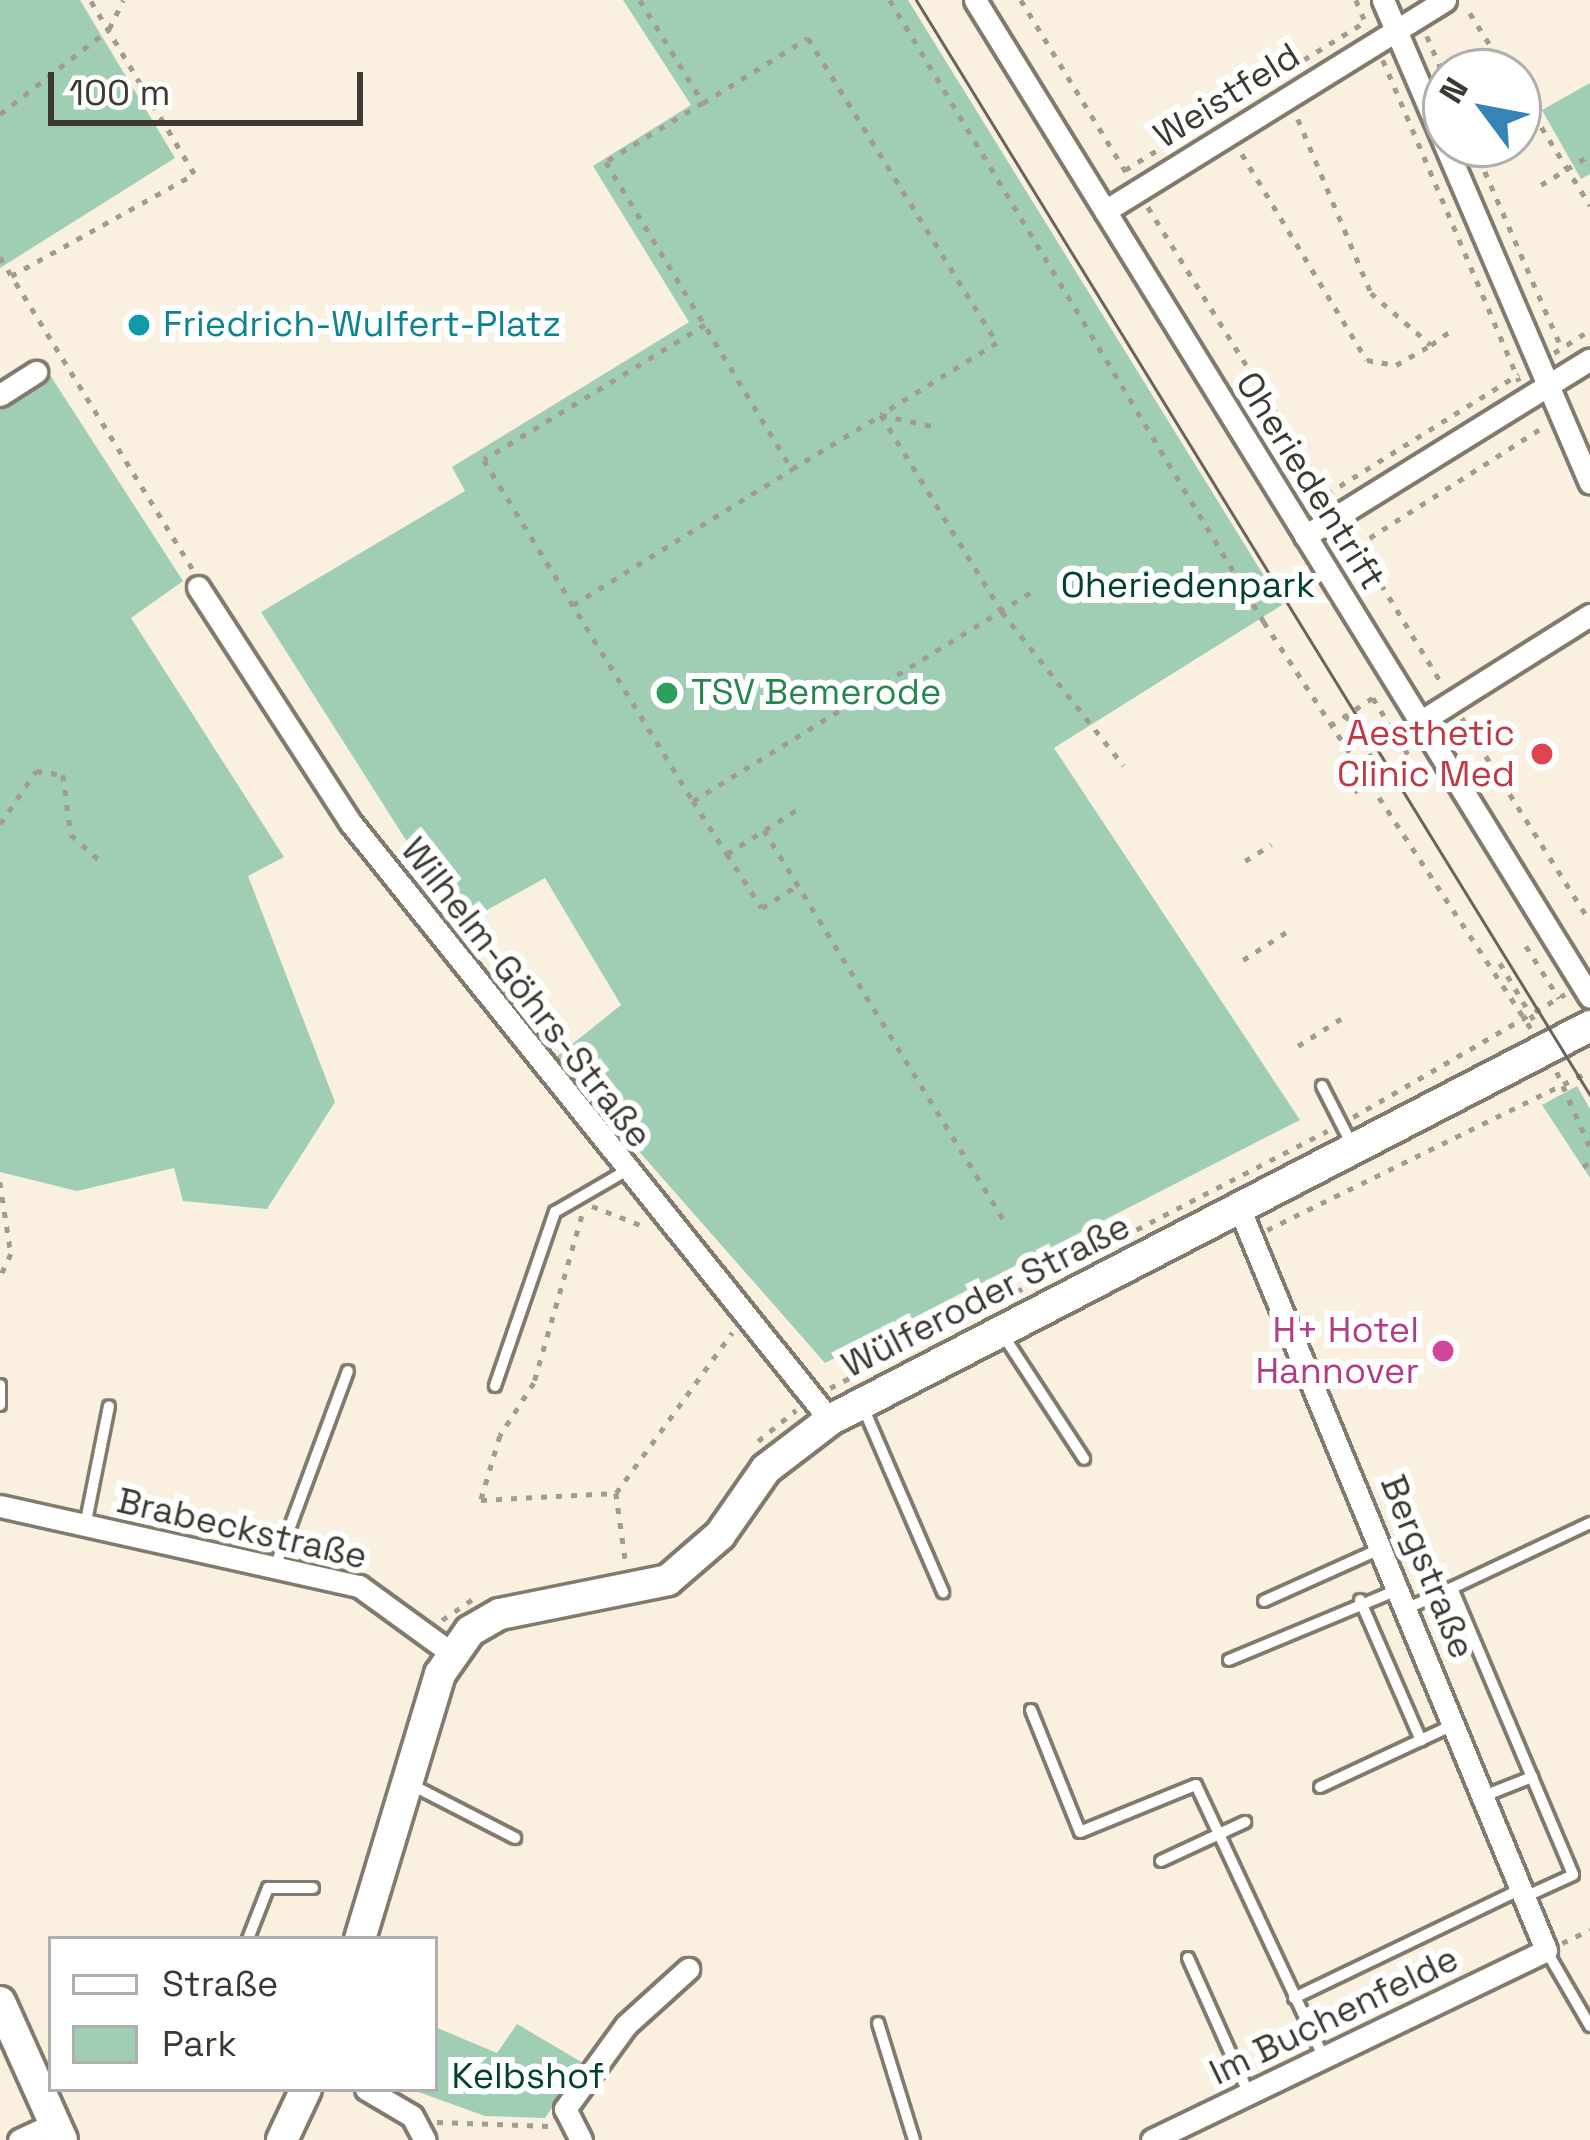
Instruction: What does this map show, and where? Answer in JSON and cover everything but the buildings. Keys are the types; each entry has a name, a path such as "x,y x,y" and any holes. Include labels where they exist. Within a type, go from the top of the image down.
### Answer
{"main road":[{"name":"Wülferoder Straße","path":"440,1643 500,1615 668,1580 719,1535 766,1469 823,1408 861,1404 1001,1333 1246,1222 1357,1153 1590,1026"},
{"path":"361,1936 412,1785 440,1643"},
{"path":"0,2002 58,2132"},
{"path":"282,2140 305,2092"}],"street":[{"name":"Oheriedentrift","path":"975,0 1586,990"},
{"name":"Weistfeld","path":"1105,211 1445,0"},
{"path":"1385,4 1590,483"},
{"path":"1305,536 1581,365"},
{"path":"0,395 36,372"},
{"name":"Wilhelm-Göhrs-Straße","path":"198,587 350,822 742,1319 823,1408"},
{"path":"1420,722 1590,615"},
{"name":"Bergstraße","path":"1246,1222 1546,1950"},
{"name":"Brabeckstraße","path":"0,1506 359,1586 440,1643"},
{"name":"Im Buchenfelde","path":"1152,2140 1546,1950"},
{"path":"574,2131 565,2109 626,2025 688,1969"},
{"path":"370,2092 422,2135"},
{"path":"20,2140 58,2132"}],"lane":[{"path":"1322,1086 1357,1153"},
{"path":"495,1386 555,1212 624,1172"},
{"path":"1001,1333 1084,1459"},
{"path":"274,1567 348,1371"},
{"path":"0,1385 0,1405"},
{"path":"861,1404 943,1592"},
{"path":"85,1526 110,1406"},
{"path":"1229,1660 1360,1600 1404,1599 1452,1588 1590,1523"},
{"path":"1264,1600 1383,1547"},
{"path":"1452,1588 1573,1875"},
{"path":"1360,1600 1421,1740"},
{"path":"1030,1711 1080,1832 1196,1785 1324,2057"},
{"path":"1320,1787 1455,1724"},
{"path":"1484,1796 1532,1777"},
{"path":"412,1785 515,1838"},
{"path":"1162,1861 1245,1822"},
{"path":"1294,1998 1523,1893 1573,1875 1590,1878"},
{"path":"249,1936 268,1888 313,1888"},
{"path":"1546,1950 1590,2026"},
{"path":"1188,1958 1250,2094"},
{"path":"878,2023 914,2140"}],"path":[{"path":"11,276 194,174 90,0"},
{"path":"0,114 110,29 123,0"},
{"path":"640,0 703,103"},
{"path":"890,0 1509,1009 1531,1022"},
{"path":"1021,0 1590,921"},
{"path":"1356,0 1538,430"},
{"path":"1125,170 1366,22 1385,4"},
{"path":"1030,15 1041,8"},
{"path":"1471,13 1492,48"},
{"path":"1418,17 1432,48"},
{"path":"573,605 997,343 808,38 606,162 792,469"},
{"path":"1298,119 1372,293 1431,345"},
{"path":"1542,128 1590,205"},
{"path":"1242,154 1366,360 1396,365 1450,331"},
{"path":"1541,184 1590,155"},
{"path":"1483,168 1562,348 1581,365"},
{"path":"1500,206 1510,200"},
{"path":"0,257 198,587"},
{"path":"705,325 484,460 762,908 798,885"},
{"path":"1327,494 1590,330"},
{"path":"881,415 937,427"},
{"path":"881,415 1002,612 1124,766"},
{"path":"1357,546 1561,415"},
{"path":"693,801 1038,588"},
{"path":"1373,698 1412,759"},
{"path":"1346,715 1383,776"},
{"path":"0,824 36,772 63,775 70,835 103,863"},
{"path":"1354,792 1368,783"},
{"path":"727,854 801,807"},
{"path":"764,830 1004,1220"},
{"path":"1245,861 1271,845"},
{"path":"1243,960 1288,931"},
{"path":"1526,946 1558,998"},
{"path":"1500,963 1531,1022"},
{"path":"748,1453 1531,1022 1558,998 1586,990"},
{"path":"1298,1046 1342,1018"},
{"path":"1246,1222 1590,1071"},
{"path":"1564,1085 1562,1103 1590,1147"},
{"path":"0,1181 11,1254 0,1278"},
{"path":"616,1493 481,1500 500,1436 534,1383 581,1201 673,1230"},
{"path":"628,1572 616,1493 742,1319"},
{"path":"605,1575 643,1564"},
{"path":"440,1643 492,1588"},
{"path":"1546,1950 1590,1930"},
{"path":"422,2135 448,2118 574,2131"}],"green space":[{"path":"0,0 80,0 175,158 0,268"},
{"name":"TSV Bemerode","path":"623,0 908,0 1282,605 1054,748 1300,1120 825,1363 556,1057 621,1005 545,878 460,925 261,612 465,491 452,467 689,322 593,166 691,105"},
{"path":"1590,83 1590,174 1581,179 1542,110"},
{"path":"39,358 183,581 131,618 284,857 248,876 335,1102 267,1209 183,1201 174,1168 77,1191 0,1172 0,381"},
{"path":"1577,1086 1590,1109 1590,1178 1542,1105"},
{"name":"Kelbshof","path":"517,2024 583,2063 545,2118 485,2116 418,2092 438,2092 438,2028 497,2053"}],"tram line":[{"path":"916,0 1590,1095"}],"place":[{"name":"Friedrich-Wulfert-Platz","path":"139,325"},
{"name":"TSV Bemerode","path":"667,693"},
{"name":"Aesthetic Clinic Med","path":"1542,754"},
{"name":"H+ Hotel Hannover","path":"1443,1351"}],"park label":[{"name":"Oheriedenpark","path":"1188,586"}]}
